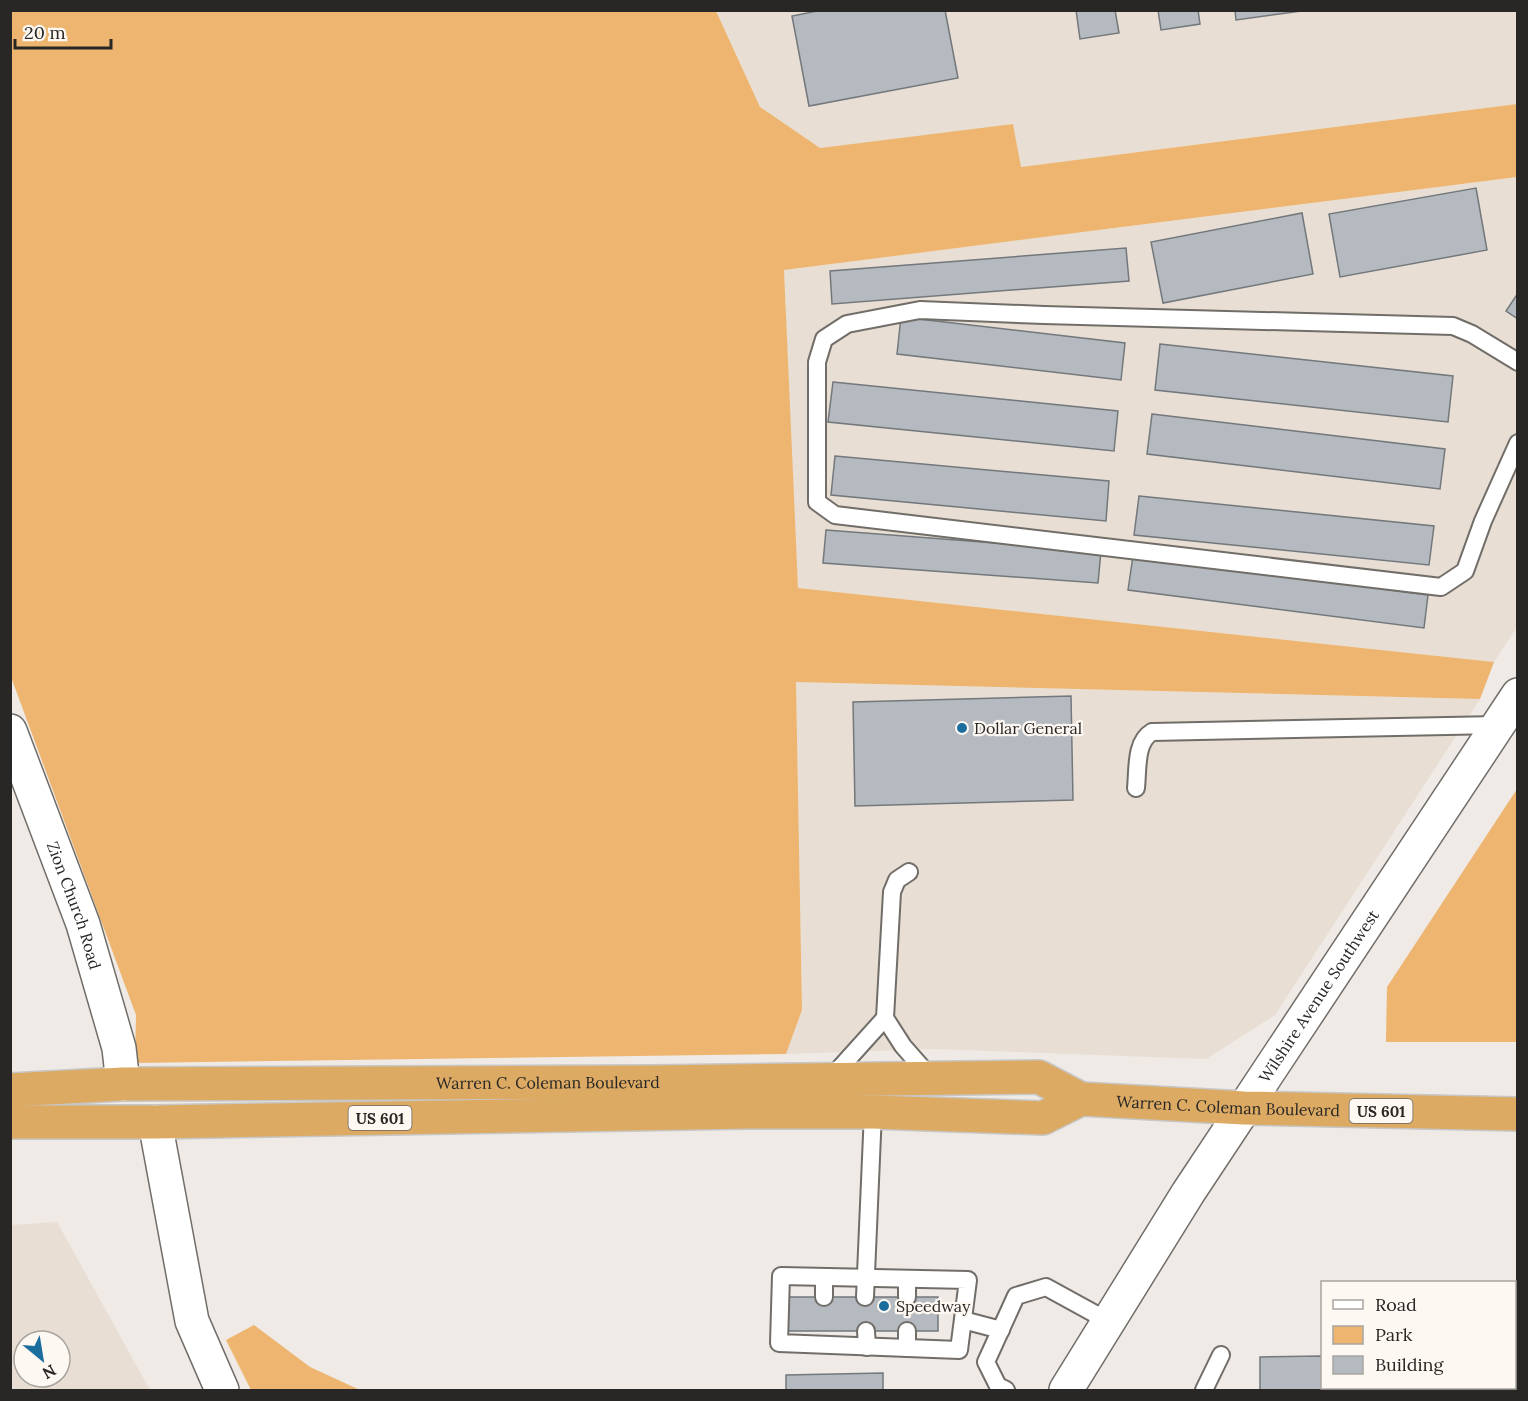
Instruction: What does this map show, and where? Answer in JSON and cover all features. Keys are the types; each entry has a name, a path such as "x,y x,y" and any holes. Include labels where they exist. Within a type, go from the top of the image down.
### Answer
{"highway":[{"name":"Warren C. Coleman Boulevard","path":"10,1090 123,1084 933,1080 1039,1077 1082,1099 1244,1108 1518,1114"},
{"name":"Warren C. Coleman Boulevard","path":"10,1122 873,1112 1043,1118 1082,1099"}],"street":[{"name":"Wilshire Avenue Southwest","path":"1076,1387 1108,1321 1188,1193 1518,695"},
{"name":"Zion Church Road","path":"10,731 82,924 119,1048 123,1084"},
{"path":"155,1122 192,1321 222,1390"}],"lane":[{"path":"1518,362 1472,334 1453,326 920,310 847,324 824,339 816,362 817,502 836,515 1441,587 1465,571 1483,522 1518,443"},
{"path":"1136,788 1140,747 1144,736 1152,732 1498,726"},
{"path":"909,872 897,880 892,892 885,1018 903,1046 933,1080"},
{"path":"830,1079 885,1018"},
{"path":"864,1297 873,1112"},
{"path":"781,1276 824,1277 968,1280 959,1350 907,1348 866,1339 825,1339 779,1343 781,1276"},
{"path":"824,1277 824,1297"},
{"path":"907,1279 907,1297"},
{"path":"1006,1390 998,1386 986,1362 1016,1296 1046,1287 1108,1321"},
{"path":"963,1320 1000,1330"},
{"path":"907,1348 908,1331"},
{"path":"1204,1390 1221,1355"}],"shaded area":[{"path":"716,11 1517,11 1517,104 1021,167 1013,124 820,148 760,107"},
{"path":"1517,177 1517,627 1494,662 797,588 784,270"},
{"path":"796,682 1480,699 1275,1015 1206,1059 935,1049 786,1054 802,1010"},
{"path":"57,1222 150,1390 11,1390 11,1225"}],"green space":[{"path":"10,11 716,11 760,107 820,148 1013,124 1021,167 1517,104 1517,177 784,270 798,588 1494,662 1480,699 796,682 802,1010 786,1054 135,1063 136,1015 11,677"},
{"path":"1517,789 1517,1042 1386,1042 1387,987"},
{"path":"254,1325 310,1367 360,1390 251,1390 226,1340"}],"building":[{"path":"822,10 945,10 958,78 809,106 792,16"},
{"path":"1076,10 1115,10 1119,33 1080,39"},
{"path":"1158,10 1198,10 1200,24 1161,30"},
{"path":"1235,10 1309,10 1236,20"},
{"path":"1476,188 1487,250 1340,277 1329,214"},
{"path":"1302,213 1313,274 1163,303 1151,242"},
{"path":"1126,248 1129,281 832,304 830,271"},
{"path":"1518,293 1518,319 1506,311"},
{"path":"901,317 1125,343 1121,380 897,354"},
{"path":"1160,344 1453,376 1448,422 1155,390"},
{"path":"833,382 1118,411 1114,451 828,422"},
{"path":"1152,414 1445,449 1440,489 1147,454"},
{"path":"835,456 1109,481 1106,521 831,495"},
{"path":"1139,496 1434,526 1429,565 1134,535"},
{"path":"826,530 1101,551 1098,583 823,563"},
{"path":"1133,556 1428,595 1424,628 1128,590"},
{"name":"Dollar General","path":"1071,696 1073,800 855,806 853,702"},
{"path":"788,1297 938,1297 938,1331 788,1331"},
{"path":"1516,1327 1518,1327 1518,1390 1260,1390 1260,1357 1321,1356 1321,1389 1516,1389"},
{"path":"883,1373 883,1390 786,1390 786,1375"}],"place":[{"name":"Dollar General","path":"962,728"},
{"name":"Speedway","path":"884,1306"}]}
